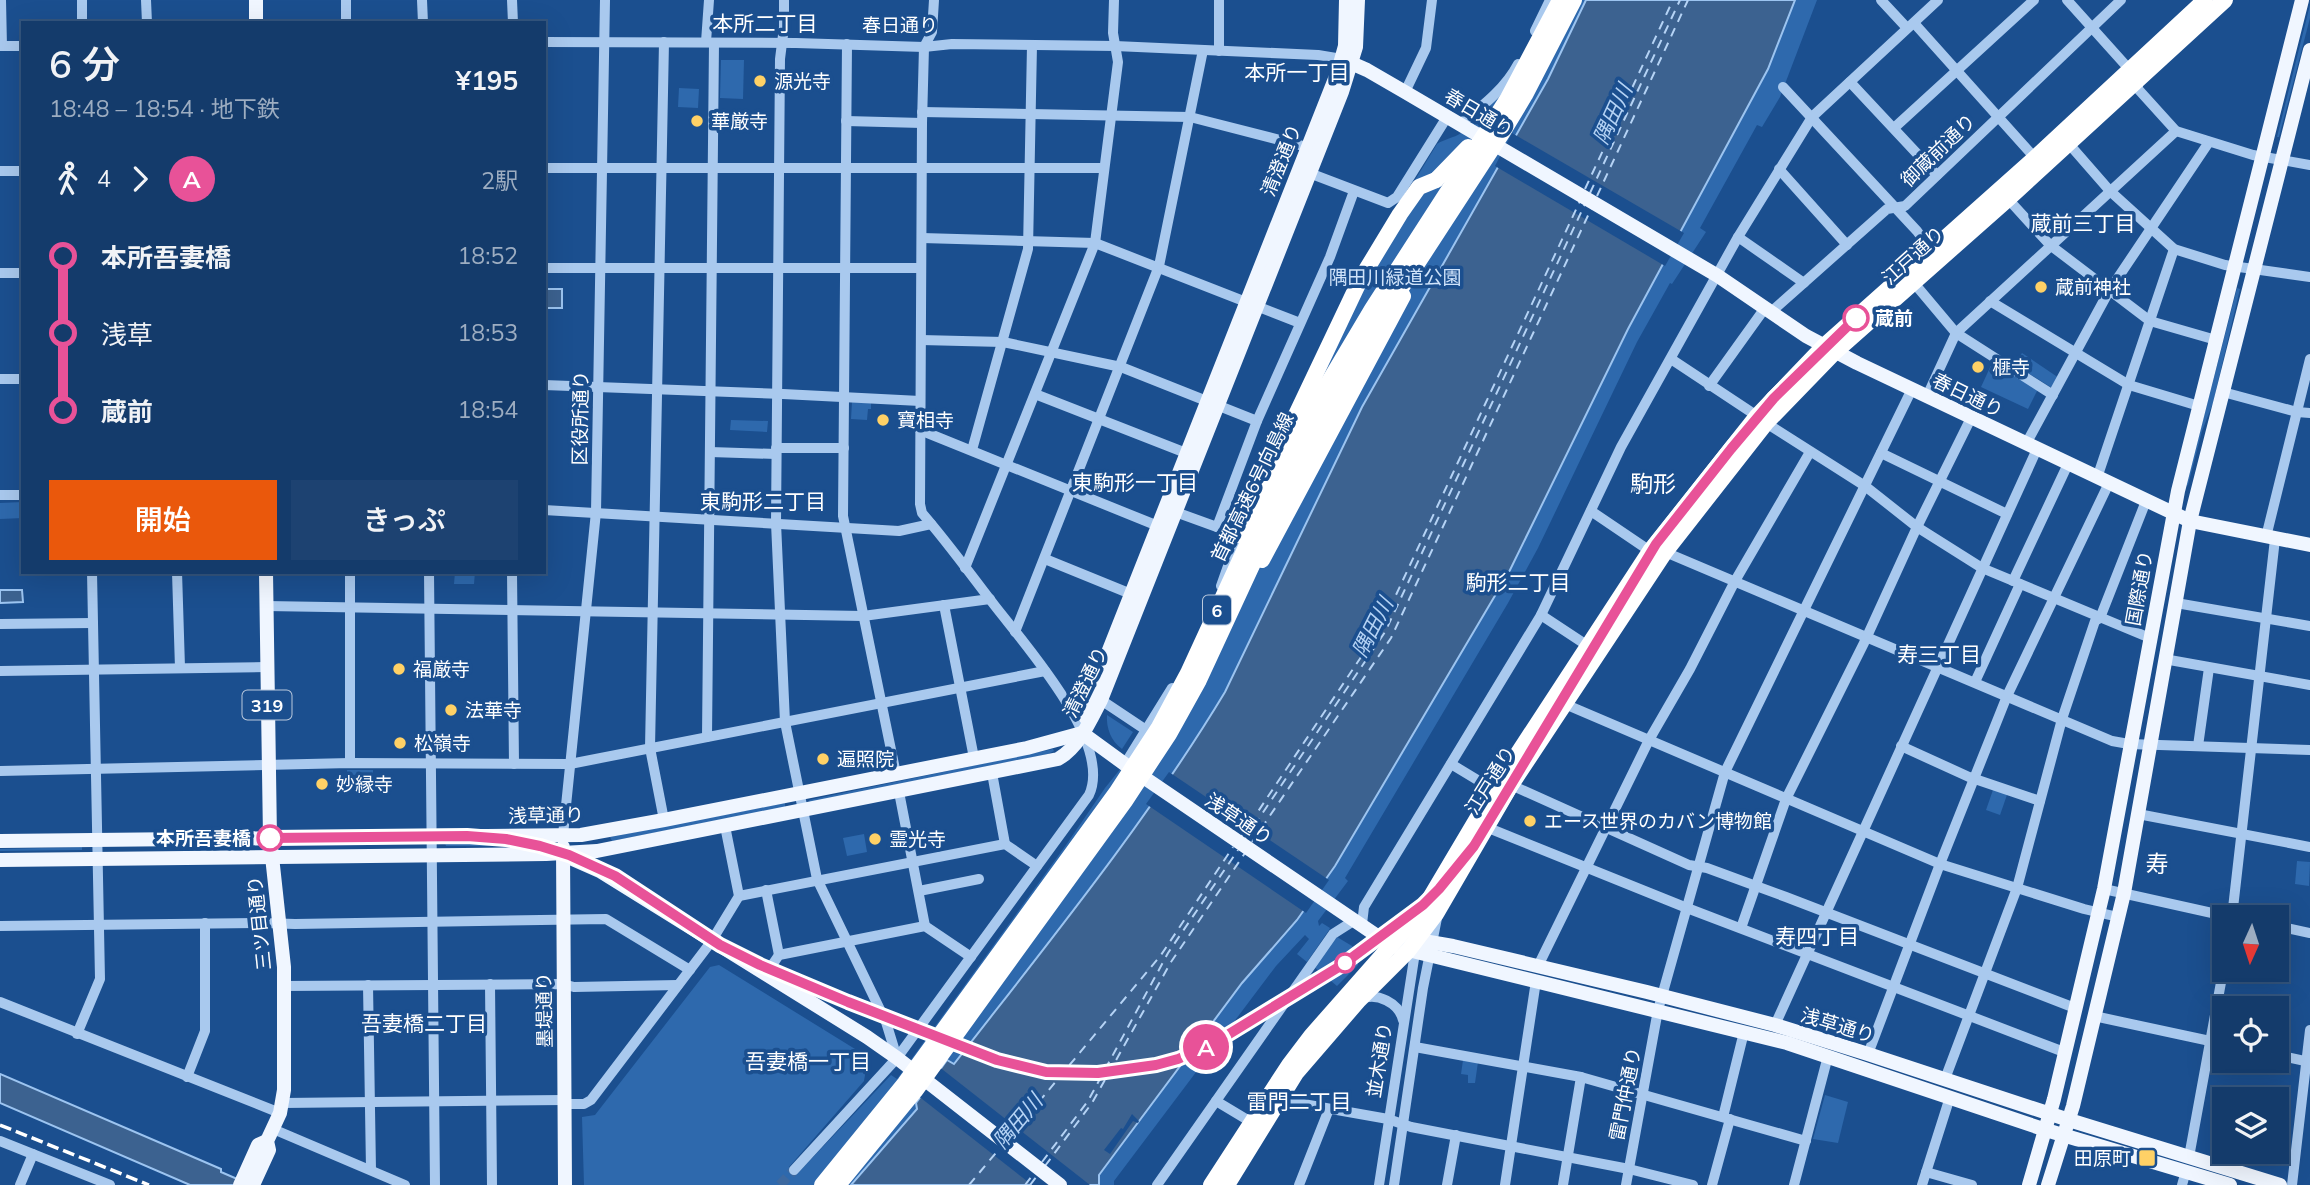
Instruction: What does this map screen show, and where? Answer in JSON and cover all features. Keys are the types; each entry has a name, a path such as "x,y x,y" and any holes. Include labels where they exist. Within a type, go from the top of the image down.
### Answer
{"highway":[{"name":"首都高速6号向島線","path":"822,1185 913,1072 1116,793 1159,727 1188,673 1309,415 1372,309 1508,98 1560,0"},
{"name":"首都高速6号向島線","path":"838,1185 915,1091 1125,801 1169,734 1199,680 1307,446 1383,316 1519,105 1574,0"},
{"name":"江戸通り","path":"1830,349 1914,283 2069,144 2205,0"},
{"name":"江戸通り","path":"1211,1185 1251,1122 1359,1000 1413,946 1441,905 1511,785 1588,646 1761,420 1931,250 2035,158 2225,0"},
{"name":"6","path":"1239,535 1360,280 1400,214 1419,187 1436,180 1478,136 1508,98"},
{"path":"1180,675 1230,619 1439,229"},
{"name":"江戸通り","path":"1227,1185 1272,1099 1311,1036 1413,946 1424,908 1494,790 1559,701 1658,552"}],"main road":[{"path":"256,0 256,21"},
{"name":"清澄通り","path":"1304,171 1307,147 1348,61 1346,0"},
{"name":"清澄通り","path":"1082,733 1101,701 1163,528 1357,38 1358,0"},
{"name":"国際通り","path":"2029,1185 2046,1130 2104,889 2173,514 2302,0"},
{"name":"国際通り","path":"2048,1185 2069,1120 2124,893 2190,521 2310,50"},
{"name":"春日通り","path":"1348,61 1689,259 1830,349 2190,521 2310,545"},
{"name":"清澄通り","path":"1170,510 1186,453 1212,404"},
{"name":"清澄通り","path":"1082,733 1090,698 1131,594 1163,528"},
{"name":"三ツ目通り","path":"245,1184 258,1145 270,1135 281,1108 284,986 270,838 266,574"},
{"name":"浅草通り","path":"0,841 564,835 605,832 1027,748 1082,733"},
{"name":"浅草通り","path":"1082,733 1376,934 1413,946 1660,1003 1774,1025 2069,1120 2186,1171 2280,1185"},
{"name":"浅草通り","path":"0,860 562,853 613,849 1058,759 1072,749 1082,733"},
{"name":"墨堤通り","path":"564,835 562,920 565,1185"},
{"name":"浅草通り","path":"562,853 600,872 897,1058 1060,1185"},
{"name":"浅草通り","path":"1660,1003 1744,1032 1828,1056 2046,1130 2230,1185"}],"street":[{"path":"1,0 1,46 21,46"},
{"path":"82,0 82,21"},
{"path":"146,0 147,21"},
{"path":"346,0 346,21"},
{"path":"422,0 423,21"},
{"path":"512,0 513,21"},
{"name":"区役所通り","path":"564,835 596,512 606,0"},
{"path":"707,737 712,269 709,0"},
{"path":"783,0 784,26 780,43 776,523 785,722 817,879 886,1022 897,1058"},
{"path":"794,1170 897,1058 1092,788 1092,764 1082,733 1061,691 922,513 919,498 922,118 924,47 932,32 934,0"},
{"path":"965,568 1094,243 1118,62 1112,33 1114,0"},
{"path":"1219,0 1219,51"},
{"path":"1405,92 1426,48 1432,0"},
{"path":"1304,171 1383,202 1393,200 1453,120 1492,97 1513,73 1550,0"},
{"path":"1881,0 1911,25 2035,158"},
{"path":"1157,1185 1333,934 1358,922 1364,907 1541,615 1622,447 1738,237 1812,117 1938,0"},
{"path":"1894,128 2034,0"},
{"path":"2067,0 2134,74 2137,89 2176,131 2262,157 2310,164"},
{"name":"御蔵前通り","path":"1709,386 1768,310 1804,283 1887,209 1905,205 2121,0"},
{"name":"春日通り","path":"546,42 710,42 924,47 952,44 1115,46 1318,55 1348,61"},
{"path":"663,42 650,748 664,820"},
{"path":"847,44 844,527 896,774"},
{"path":"972,450 1029,240 1032,45"},
{"path":"1016,632 1160,266 1203,50"},
{"path":"1850,82 1937,175"},
{"path":"1783,87 1895,207 1931,250"},
{"path":"846,121 1031,115 1190,117 1307,147"},
{"path":"1927,396 1956,333 2176,131"},
{"path":"1774,1025 2007,514 2053,395 2109,291 2208,142"},
{"path":"2069,144 2110,191 2174,249 2235,267 2310,277"},
{"path":"546,168 1104,168"},
{"path":"1779,169 1847,245"},
{"path":"0,171 21,171"},
{"path":"1217,527 1257,421 1330,257 1354,191"},
{"path":"2008,199 2050,245 2150,321 2216,340"},
{"path":"1738,237 1804,283"},
{"path":"922,238 1094,243 1160,266 1300,323"},
{"path":"1868,1054 2007,696 2055,599 2103,480 2129,385 2174,249"},
{"path":"546,268 921,268"},
{"path":"0,273 21,273"},
{"path":"1914,283 1956,333 2053,395"},
{"path":"1990,301 2129,385 2199,406"},
{"path":"921,340 1003,342 1121,367 1257,421"},
{"path":"1671,359 1865,486 1917,527 1982,568 2100,618 2165,654 2209,668 2310,685"},
{"path":"2232,905 2260,677 2270,538 2310,359"},
{"path":"0,379 21,379"},
{"path":"546,386 776,393 920,401"},
{"name":"雷門仲通り","path":"1626,1185 1660,1003 1725,772 1912,389"},
{"path":"2223,392 2310,413"},
{"path":"1035,394 1186,453"},
{"path":"1741,928 1786,799 1972,418"},
{"path":"920,430 1163,528"},
{"path":"710,452 844,448"},
{"path":"1505,1185 1537,974 1605,827 1649,740 1690,669 1735,581 1810,452"},
{"path":"1881,453 2007,514"},
{"path":"1975,682 2068,464"},
{"path":"0,495 21,495"},
{"path":"1945,1079 2017,888 2062,719 2095,621 2100,618 2146,501"},
{"path":"546,510 899,531 931,524"},
{"path":"1128,766 1201,634 1239,535 1170,510"},
{"path":"1591,511 1658,552 1806,610 2112,741 2129,744 2310,750"},
{"path":"1045,559 1131,594"},
{"path":"77,1034 100,979 92,574"},
{"path":"177,574 180,668"},
{"path":"350,574 350,763"},
{"path":"429,574 435,1185"},
{"path":"512,574 514,765"},
{"path":"266,606 863,615 990,599"},
{"path":"2176,603 2310,626"},
{"path":"944,605 974,758"},
{"path":"1541,615 1588,646"},
{"path":"0,624 93,622"},
{"path":"0,671 267,667"},
{"path":"2198,746 2209,668"},
{"path":"0,771 350,763 570,764 1045,671"},
{"path":"1101,701 1146,730"},
{"path":"1559,701 1940,864 2118,917"},
{"path":"1901,746 1974,779 2040,801"},
{"path":"1451,764 1494,790"},
{"path":"992,773 1004,844"},
{"path":"1511,785 1689,865 1756,887 2075,1008"},
{"path":"899,792 925,926"},
{"path":"2138,814 2310,847"},
{"path":"0,1003 187,1077 281,1108 434,1101 584,1104 590,1100 711,942 739,896 725,827"},
{"path":"1486,827 1687,908 2064,1052"},
{"path":"739,896 1004,844 1037,866"},
{"path":"919,891 979,879"},
{"path":"2104,889 2212,913"},
{"path":"766,890 779,954 766,974"},
{"path":"0,926 606,919 690,970"},
{"path":"187,1077 205,1031 205,923"},
{"path":"779,954 925,926 971,957"},
{"path":"2289,929 2310,933"},
{"name":"並木通り","path":"1379,1185 1413,946"},
{"name":"並木通り","path":"1394,1185 1420,1008 1413,946"},
{"path":"2186,1171 2221,982"},
{"path":"490,984 492,1185"},
{"path":"369,985 371,1170"},
{"path":"284,986 678,985"},
{"path":"1359,1000 1374,996 1389,1002 1401,1013 1403,1020"},
{"path":"1405,1007 1408,1002 1414,1001 1420,1008"},
{"path":"2094,1016 2210,1041"},
{"path":"2292,1185 2309,1062 2310,1030"},
{"path":"1712,1185 1744,1032"},
{"path":"1415,1047 1581,1077 1806,1141"},
{"path":"1794,1185 1828,1056"},
{"path":"2289,1058 2309,1062"},
{"path":"1563,1185 1581,1077"},
{"path":"1922,1185 1950,1097"},
{"path":"1272,1099 1388,1119 1629,1169 1693,1185"},
{"path":"1216,1101 1251,1122"},
{"path":"1299,1185 1329,1109"},
{"path":"270,1135 371,1170 405,1185"},
{"path":"1447,1185 1456,1135"},
{"path":"0,1142 108,1185"},
{"path":"20,1185 33,1154"},
{"path":"1926,1172 1972,1185"}],"green space":[{"name":"隅田川緑道公園","path":"1554,0 1586,0 1548,79 1362,407 1225,692 1163,789 1129,836 954,1064 947,1060 917,1109 851,1185 584,1185 582,1117 595,1115 710,967 719,965 868,1057 864,1081 789,1167 797,1174 891,1075 897,1079 1105,788 1138,747 1171,693 1409,190 1437,144 1461,133 1503,88"},
{"path":"1795,0 1817,0 1780,97 1762,127 1757,125 1700,228 1706,232 1672,284 1670,283 1637,342 1538,548 1508,603 1345,878 1348,881 1318,921 1319,926 1322,923 1330,928 1329,930 1307,962 1297,954 1309,939 1305,935 1276,966 1114,1181 1114,1185 1099,1185 1099,1175 1242,983 1297,920 1335,866 1509,572 1646,294 1768,69"},
{"path":"2310,5 2310,18 2277,137"},
{"path":"721,60 744,60 743,99 720,98"},
{"path":"679,88 699,89 698,108 678,107"},
{"path":"2237,288 2240,289 2213,403 2186,486"},
{"path":"2022,353 2059,378 2052,388 2014,364"},
{"path":"1993,361 2038,389 2028,409 1981,387"},
{"path":"852,402 871,403 867,420 851,419"},
{"path":"731,420 768,421 767,432 730,430"},
{"path":"21,502 21,518 0,519 0,503"},
{"path":"455,574 475,574 474,584 454,584"},
{"path":"1107,715 1133,732 1122,749 1110,734"},
{"path":"1053,749 1054,751 1048,754 810,802 809,800"},
{"path":"347,770 373,770 373,792 347,792"},
{"path":"1994,787 2008,792 2000,815 1986,810"},
{"path":"785,803 785,807 612,841 610,837"},
{"path":"864,834 867,852 847,856 843,838"},
{"path":"445,843 544,843 544,846 446,846"},
{"path":"82,847 82,850 0,851 0,849"},
{"path":"2297,861 2310,862 2309,886 2295,884"},
{"path":"1337,937 1352,946 1358,954 1358,965 1337,986 1313,966"},
{"path":"1463,1060 1478,1062 1475,1083 1468,1083 1468,1075 1461,1074"},
{"path":"1825,1095 1848,1102 1838,1143 1813,1139"}],"water":[{"name":"隅田川","path":"1586,0 1795,0 1768,69 1628,329 1509,572 1335,866 1297,920 1242,983 1099,1175 1099,1185 851,1185 917,1109 916,1103 947,1060 954,1064 1095,882 1195,741 1225,692 1362,407 1548,79"},
{"path":"546,289 562,289 562,308 546,308"},
{"path":"0,590 22,590 23,602 0,603"},
{"path":"0,1074 221,1169 221,1172 251,1185 190,1185 0,1103"}],"pier":[{"path":"1512,133 1684,233 1665,266 1495,166"},
{"path":"1169,772 1329,880 1306,913 1146,804"},
{"path":"938,1066 1090,1185 1032,1185 917,1095"},
{"path":"1132,1114 1138,1123 1133,1121 1110,1154 1104,1150 1121,1128 1123,1129"}],"ferry route":[{"path":"1585,189 1673,0"},
{"path":"1590,193 1680,0"},
{"path":"1597,196 1688,0"},
{"path":"1241,837 1381,627 1580,201"},
{"path":"1245,839 1385,632 1585,204"},
{"path":"1252,842 1391,638 1592,207"},
{"path":"1008,1139 1161,955 1233,847"},
{"path":"1042,1162 1088,1101 1168,953 1238,850"},
{"path":"1045,1166 1092,1103 1171,962 1245,853"},
{"path":"969,1185 1000,1148"},
{"path":"1025,1185 1035,1172"},
{"path":"1030,1185 1037,1176"}],"tunnel":[{"path":"780,1185 794,1170"}],"railway":[{"path":"0,1125 149,1185"}],"metro line":[{"name":"A","path":"270,838 467,836 506,839 540,846 569,855 615,876 720,945 760,965 997,1060 1046,1072 1098,1073 1156,1065 1178,1059 1211,1045 1342,965 1423,905 1439,889 1474,846 1656,544 1774,398 1856,318"}],"place":[{"name":"源光寺","path":"760,81"},
{"name":"華厳寺","path":"697,121"},
{"name":"蔵前神社","path":"2041,287"},
{"name":"蔵前","path":"1856,318"},
{"name":"榧寺","path":"1978,367"},
{"name":"寶相寺","path":"883,420"},
{"name":"福厳寺","path":"399,669"},
{"name":"法華寺","path":"451,710"},
{"name":"松嶺寺","path":"400,743"},
{"name":"遍照院","path":"823,759"},
{"name":"妙縁寺","path":"322,784"},
{"name":"エース世界のカバン博物館","path":"1530,821"},
{"name":"本所吾妻橋","path":"270,838"},
{"name":"霊光寺","path":"875,839"},
{"name":"田原町","path":"2147,1158"}],"district":[{"name":"本所二丁目","path":"765,23"},
{"name":"本所一丁目","path":"1297,72"},
{"name":"蔵前三丁目","path":"2083,223"},
{"name":"東駒形一丁目","path":"1135,482"},
{"name":"駒形","path":"1653,483"},
{"name":"東駒形二丁目","path":"763,501"},
{"name":"駒形二丁目","path":"1518,582"},
{"name":"寿三丁目","path":"1939,654"},
{"name":"寿","path":"2157,863"},
{"name":"寿四丁目","path":"1817,936"},
{"name":"吾妻橋二丁目","path":"424,1023"},
{"name":"吾妻橋一丁目","path":"808,1061"},
{"name":"雷門二丁目","path":"1299,1101"}]}
